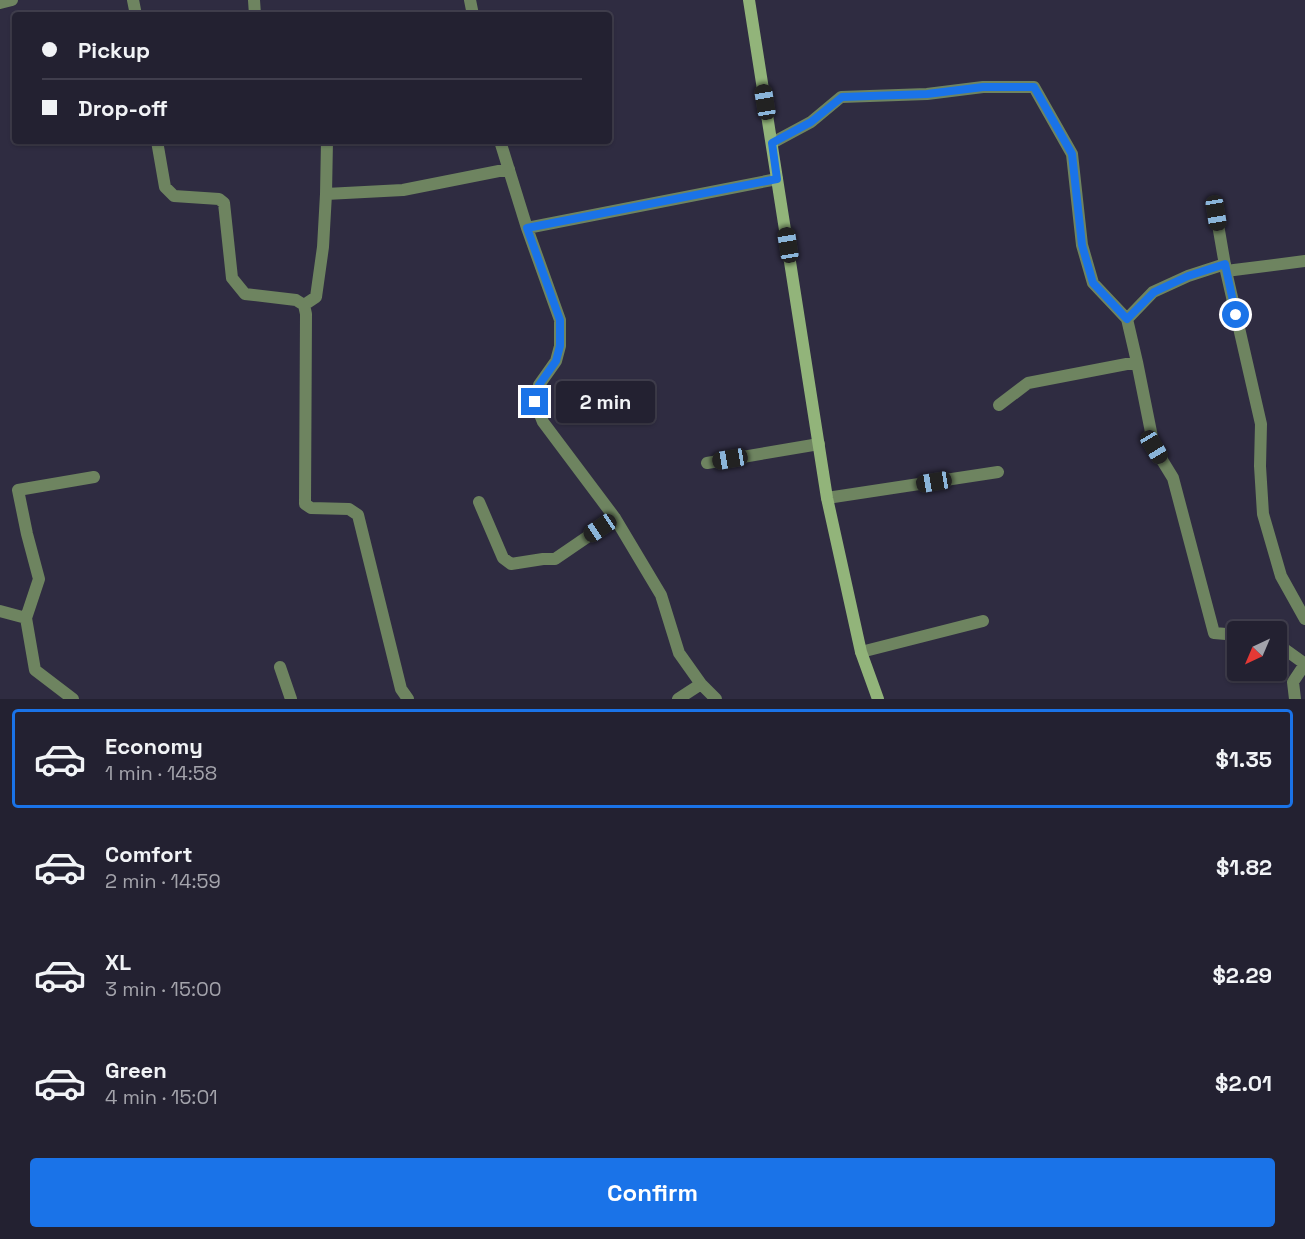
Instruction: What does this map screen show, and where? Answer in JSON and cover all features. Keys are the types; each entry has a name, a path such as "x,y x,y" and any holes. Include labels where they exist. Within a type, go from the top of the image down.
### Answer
{"street":[{"path":"0,3 12,0"},
{"path":"749,0 827,498 861,652 878,699"},
{"path":"772,143 811,122 842,97 927,94 983,87 1034,87 1072,154 1082,245 1093,283 1127,319 1154,447 1173,478 1214,633 1227,634"},
{"path":"158,144 165,188 174,196 219,199 224,203 232,278 245,294 296,300 304,304"},
{"path":"304,304 316,297 323,247 327,144"},
{"path":"501,144 527,228 560,320 560,346 556,361 539,385 535,402 543,422 615,518 661,595 680,653 701,684 716,699"},
{"path":"326,194 403,190 509,170"},
{"path":"527,228 777,179"},
{"path":"1216,213 1225,268 1261,424 1260,466 1263,514 1281,576 1305,619"},
{"path":"1127,319 1154,292 1188,276 1225,268 1305,261"},
{"path":"304,304 306,314 305,504 311,508 349,509 358,515 401,689 408,699"},
{"path":"999,405 1028,383 1137,362"},
{"path":"707,463 819,444"},
{"path":"827,498 998,472"},
{"path":"73,699 35,670 26,618 39,579 18,490 94,477"},
{"path":"479,502 503,558 511,564 555,559 615,518"},
{"path":"0,611 26,618"},
{"path":"861,652 983,621"},
{"path":"1287,651 1305,664 1293,682 1295,699"},
{"path":"280,667 291,699"},
{"path":"678,699 701,684"}],"route":[{"path":"535,402 539,385 556,361 560,346 560,320 527,228 777,179 772,143 811,122 842,97 927,94 983,87 1034,87 1072,154 1082,245 1093,283 1127,319 1154,292 1188,276 1225,264 1236,315"}]}
